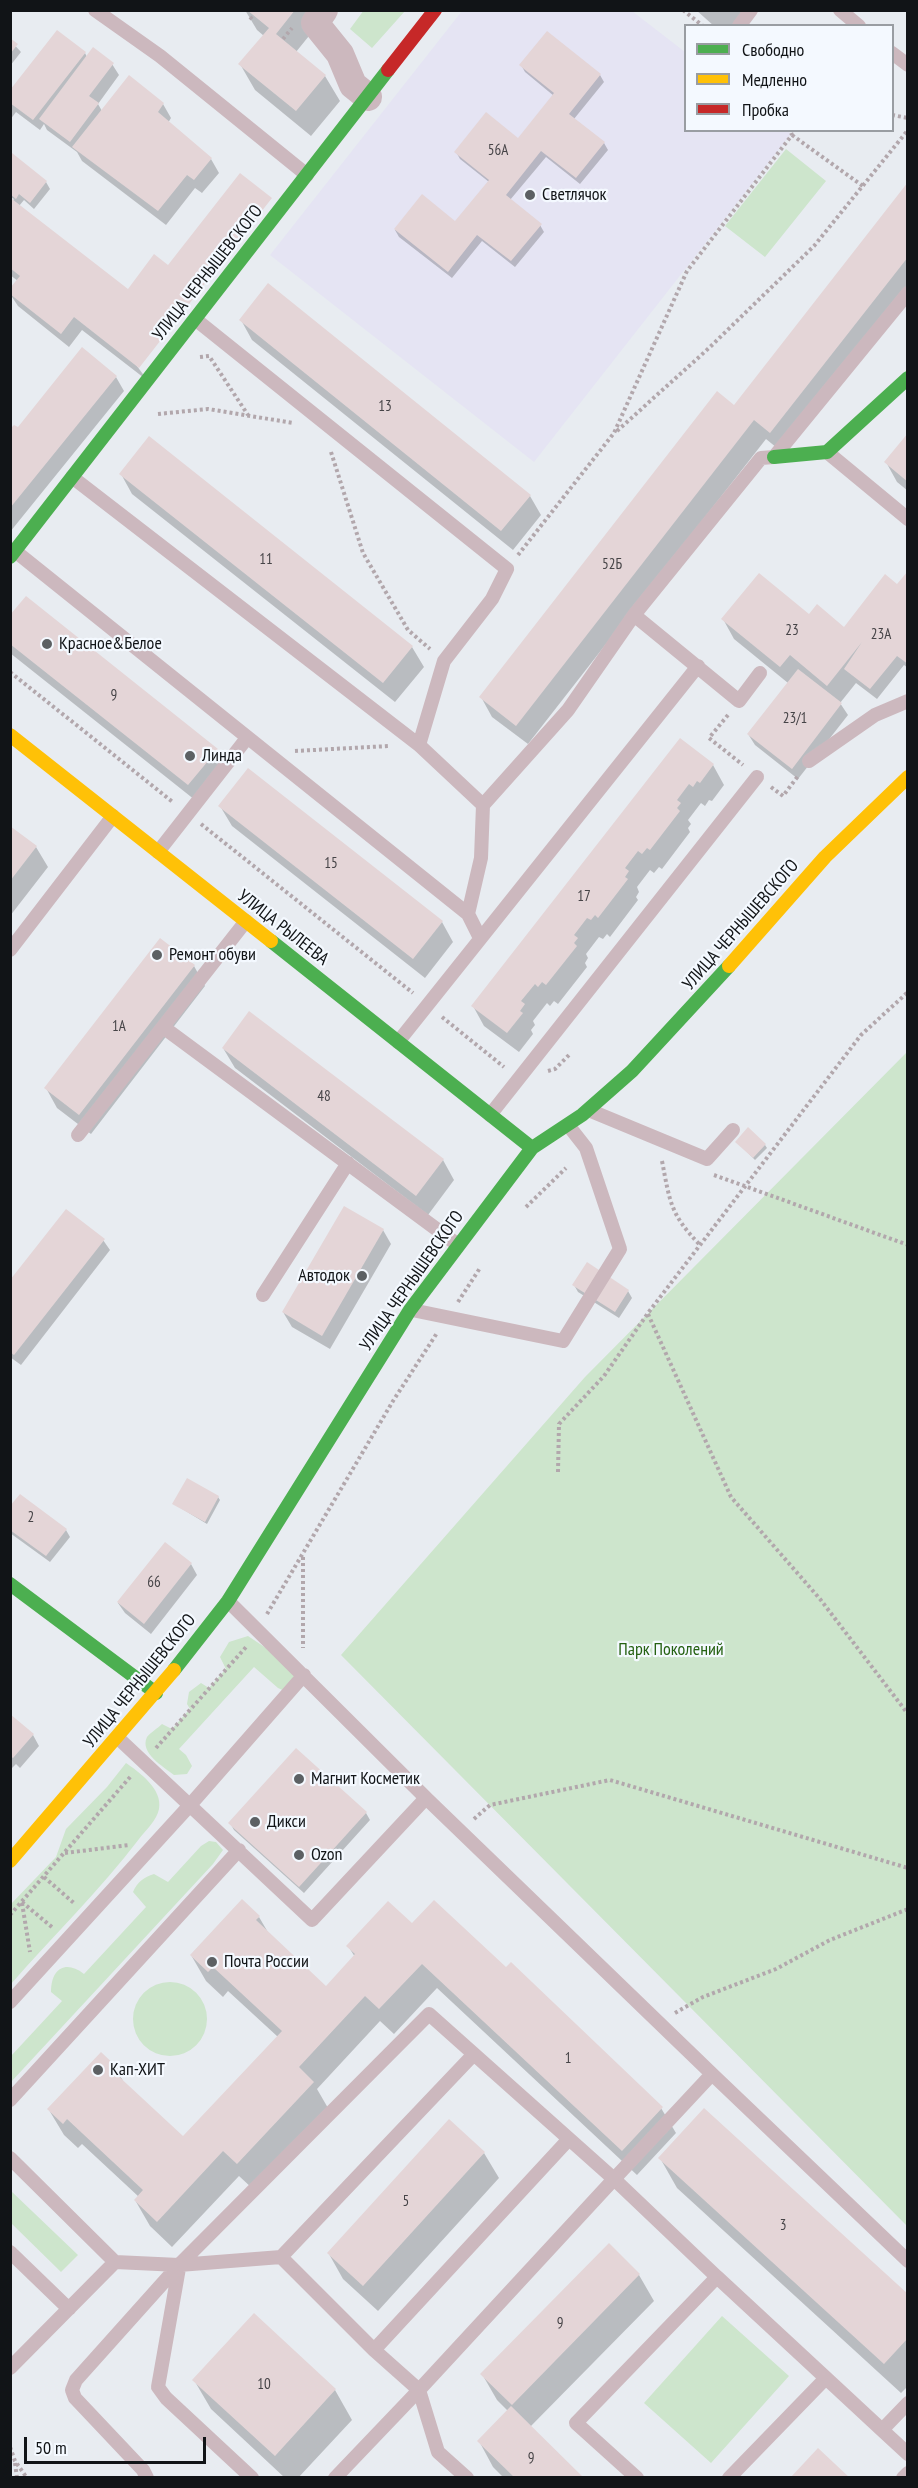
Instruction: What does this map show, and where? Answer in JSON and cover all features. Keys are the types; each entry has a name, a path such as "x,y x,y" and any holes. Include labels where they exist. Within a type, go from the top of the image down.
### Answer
{"street":[{"path":"324,10 315,22 340,54 353,85 368,97"},
{"name":"УЛИЦА ЧЕРНЫШЕВСКОГО","path":"13,554 435,10"},
{"path":"774,457 826,452 908,378"},
{"name":"УЛИЦА РЫЛЕЕВА","path":"10,735 532,1148"},
{"name":"УЛИЦА ЧЕРНЫШЕВСКОГО","path":"10,1861 156,1694 228,1601 410,1310 532,1148 589,1110 632,1070 808,874 908,777"},
{"path":"10,1584 156,1694"}],"lane":[{"path":"95,10 160,56 307,175"},
{"path":"740,24 751,10"},
{"path":"840,10 857,24"},
{"path":"894,54 908,65"},
{"path":"468,914 481,858 483,805 568,710 634,615 761,458 774,457 908,293"},
{"path":"195,319 507,569 492,599 444,661 419,745"},
{"path":"826,452 908,519"},
{"path":"72,477 419,745 483,805"},
{"path":"13,554 468,914 480,938"},
{"path":"634,615 739,701 760,673"},
{"path":"398,1042 698,666"},
{"path":"809,761 875,715 908,701"},
{"path":"158,852 247,738"},
{"path":"490,1115 757,777"},
{"path":"10,950 113,816"},
{"path":"78,1135 246,921"},
{"path":"163,1027 458,1245"},
{"path":"589,1110 707,1159 733,1130"},
{"path":"410,1310 562,1341 620,1249 586,1148 568,1125"},
{"path":"263,1295 348,1163"},
{"path":"228,1601 461,1832 908,2261"},
{"path":"10,2002 191,1804 304,1675"},
{"path":"118,1738 191,1804 312,1920 426,1798"},
{"path":"10,2100 239,1850"},
{"path":"147,2478 143,2470 75,2397 72,2390 76,2380 179,2265 429,2014 614,2179 908,2454"},
{"path":"10,2158 115,2262 179,2265 280,2257 474,2054"},
{"path":"335,2478 712,2074"},
{"path":"374,2350 569,2139"},
{"path":"10,2252 69,2308"},
{"path":"280,2257 374,2350 419,2390 438,2452 466,2478"},
{"path":"10,2368 115,2262"},
{"path":"179,2265 158,2387 166,2398 252,2478"},
{"path":"637,2478 576,2422 717,2277"},
{"path":"729,2478 826,2378"},
{"path":"882,2430 908,2403"},
{"path":"903,2478 908,2473"}],"path":[{"path":"683,10 700,24"},
{"path":"284,39 287,40 292,31"},
{"path":"507,569 614,433 709,348 814,246 908,130"},
{"path":"614,433 687,271 791,133 863,186"},
{"path":"198,357 209,356 249,416"},
{"path":"148,415 208,409 292,422 301,428"},
{"path":"326,444 331,450 363,554 408,630 444,661"},
{"path":"10,672 519,1079 555,1070 569,1055"},
{"path":"739,701 709,738 783,796 809,761"},
{"path":"267,753 419,745"},
{"path":"558,1472 559,1424 604,1376 648,1313 861,1035 908,992"},
{"path":"672,1161 661,1158 671,1207 684,1229 700,1245"},
{"path":"704,1172 908,1245"},
{"path":"648,1313 731,1497 820,1599 908,1714"},
{"path":"303,1556 304,1675"},
{"path":"461,1832 490,1804 610,1780 908,1868"},
{"path":"65,1853 156,1842"},
{"path":"44,1877 89,1916"},
{"path":"34,1977 22,1902 67,1940"},
{"path":"660,2024 688,2004 776,1969 830,1940 908,1909"},
{"path":"10,2447 17,2478"},
{"path":"15,2461 27,2478"}],"shaded area":[{"name":"Светлячок","path":"462,11 632,11 684,51 684,132 788,132 791,134 534,462 270,255"}],"green space":[{"path":"364,10 405,11 372,48 350,29"},
{"path":"786,149 826,181 765,257 725,226"},
{"name":"Парк Поколений","path":"907,1052 907,2226 341,1655 585,1377"},
{"path":"248,1636 266,1648 295,1675 289,1693 278,1688 254,1667 179,1749 186,1755 192,1766 187,1774 174,1775 149,1754 145,1743 147,1737 162,1724 172,1729 190,1709 187,1704 189,1692 201,1683 209,1688 226,1669 220,1657 229,1642"},
{"path":"126,1763 154,1788 159,1802 156,1817 108,1876 11,1984 11,1904 56,1857 66,1829 107,1787"},
{"path":"209,1841 216,1842 223,1850 213,1864 11,2082 11,2056 62,2001 51,1992 57,1972 66,1967 84,1974 146,1907 133,1892 139,1883 154,1874 168,1882 201,1846"},
{"path":"170,1982 184,1985 196,1993 204,2005 207,2019 204,2033 196,2045 184,2053 170,2056 156,2053 144,2045 136,2033 133,2019 136,2005 144,1993 156,1985"},
{"path":"10,2190 78,2255 61,2272 11,2223"},
{"path":"722,2316 789,2376 711,2463 644,2403"}],"building":[{"path":"247,10 295,10 276,34 326,75 296,111 238,64 269,28"},
{"path":"57,30 86,52 33,120 10,103 10,90"},
{"path":"547,31 601,74 569,114 605,142 576,178 541,151 506,195 542,224 511,261 477,235 448,272 394,229 422,194 455,221 489,180 454,152 486,112 518,138 554,93 519,65"},
{"path":"10,38 18,44 10,54"},
{"path":"93,47 114,63 89,96 99,103 70,142 39,119"},
{"path":"129,75 164,103 158,112 212,158 194,180 187,175 158,211 72,147"},
{"path":"12,153 47,181 30,203 19,194 16,199 10,194 10,156"},
{"path":"240,173 272,198 139,368 74,317 61,334 10,294 10,288 20,276 10,268 12,199 128,289 154,254 168,265"},
{"path":"908,182 908,257 770,433 754,420 516,726 479,697 717,391 734,405"},
{"path":"268,283 531,495 501,531 239,320"},
{"path":"82,347 117,376 10,508 10,429 14,425 18,427"},
{"path":"908,433 908,482 884,462"},
{"path":"149,436 413,646 383,683 119,474"},
{"path":"908,571 908,664 897,656 870,689 844,669 862,642 827,686 790,655 780,667 721,619 759,573 809,614 817,604 844,627 885,574 897,584"},
{"path":"26,596 218,749 188,785 10,644 10,615"},
{"path":"798,669 842,703 792,769 747,734"},
{"path":"680,738 714,764 700,783 697,781 693,787 689,784 677,800 681,803 677,808 680,811 650,850 647,848 642,854 638,851 625,868 629,871 625,877 628,879 598,918 595,915 591,920 587,918 574,935 578,938 574,943 577,946 546,985 542,982 538,987 535,984 521,1001 525,1004 520,1011 523,1013 507,1033 471,1006"},
{"path":"248,768 443,921 413,959 218,806"},
{"path":"10,826 37,846 10,881"},
{"path":"160,938 195,965 79,1115 44,1088"},
{"path":"249,1011 444,1159 416,1196 222,1048"},
{"path":"748,1127 766,1144 753,1158 735,1142"},
{"path":"344,1206 384,1229 322,1336 282,1312"},
{"path":"66,1209 105,1239 14,1355 10,1352 10,1280"},
{"path":"587,1262 629,1290 615,1312 572,1285"},
{"path":"187,1478 219,1496 205,1522 172,1504"},
{"path":"20,1494 67,1529 46,1556 10,1530 10,1506"},
{"path":"165,1542 192,1563 144,1624 117,1602"},
{"path":"10,1714 34,1734 13,1758 10,1756"},
{"path":"296,1748 367,1812 299,1887 228,1823"},
{"path":"242,1899 260,1916 256,1920 326,1986 355,1954 346,1946 388,1901 412,1923 434,1900 506,1967 511,1962 663,2107 622,2151 422,1964 379,2009 365,1996 299,2067 314,2082 237,2164 223,2151 157,2222 134,2200 143,2190 67,2119 63,2124 47,2109 101,2052 118,2068 114,2072 183,2136 282,2031 213,1967 208,1972 190,1955"},
{"path":"704,2108 908,2294 908,2338 884,2364 658,2158"},
{"path":"449,2119 485,2152 363,2286 327,2253"},
{"path":"609,2243 640,2274 512,2405 480,2374"},
{"path":"254,2313 336,2389 275,2456 192,2380"},
{"path":"511,2406 584,2478 515,2478 477,2441"},
{"path":"818,2448 850,2478 790,2478"}],"traffic: fast":[{"path":"10,557 388,70"},
{"path":"774,457 827,452 908,378"},
{"path":"271,941 532,1148 582,1115 632,1071 729,966"},
{"path":"174,1670 228,1601 410,1310 532,1148"},
{"path":"10,1584 156,1693"}],"traffic: slow":[{"path":"10,735 271,941"},
{"path":"729,966 825,857 908,777"},
{"path":"10,1861 174,1670"}],"traffic: jam":[{"path":"388,70 435,10"}],"place":[{"name":"Светлячок","path":"530,195"},
{"name":"Красное&Белое","path":"47,644"},
{"name":"Линда","path":"190,756"},
{"name":"Ремонт обуви","path":"157,955"},
{"name":"Автодок","path":"362,1276"},
{"name":"Магнит Косметик","path":"299,1779"},
{"name":"Дикси","path":"255,1822"},
{"name":"Ozon","path":"299,1855"},
{"name":"Почта России","path":"212,1962"},
{"name":"Кап-ХИТ","path":"98,2070"}]}
